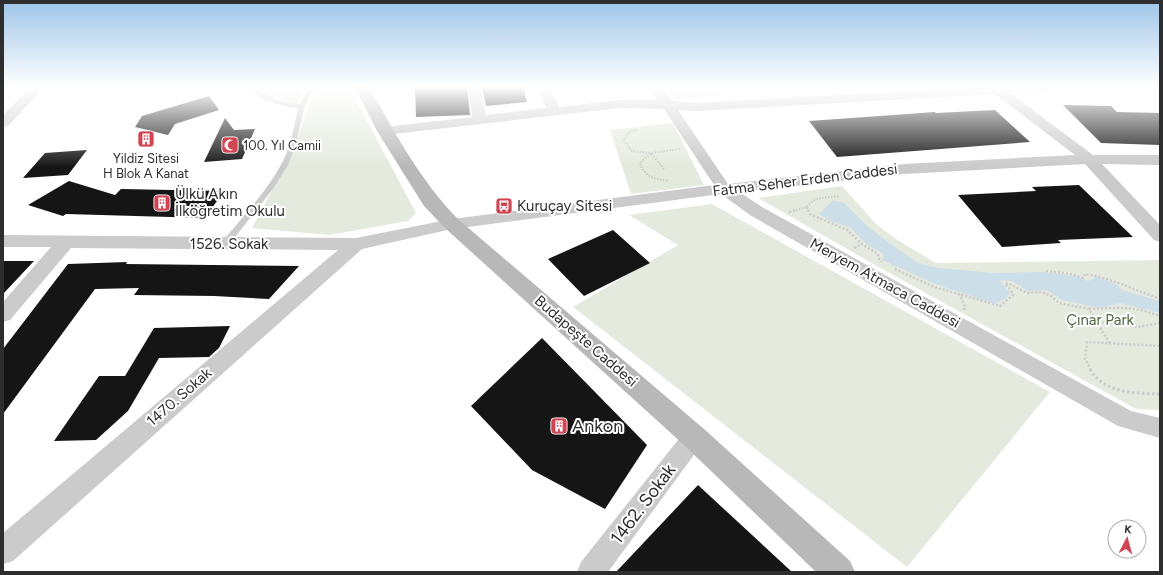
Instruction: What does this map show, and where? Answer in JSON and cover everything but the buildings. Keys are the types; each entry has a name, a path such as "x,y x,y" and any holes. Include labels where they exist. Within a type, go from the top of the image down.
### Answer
{"street":[{"path":"3,123 12,114"},
{"name":"Budapeşte Caddesi","path":"376,114 385,131 434,206 452,224 694,437 839,572"},
{"path":"479,114 480,120"},
{"path":"385,131 531,114"},
{"name":"Meryem Atmaca Caddesi","path":"674,114 724,189 756,211 1126,419 1160,428"},
{"path":"1030,114 1089,159 1160,236"},
{"name":"Fatma Seher Erden Caddesi","path":"452,224 724,189 911,168 1089,159 1160,160"},
{"name":"1526. Sokak","path":"3,241 356,244 452,224"},
{"path":"3,315 66,242"},
{"name":"1470. Sokak","path":"3,551 356,244"},
{"name":"1462. Sokak","path":"591,572 694,437"}],"lane":[{"path":"225,244 270,187 284,165 292,146 300,114"}],"path":[{"path":"637,130 629,132 624,141 632,151 651,153 686,149"},
{"path":"651,153 664,169"},
{"path":"651,153 640,163 642,171 649,178 674,182 678,195"},
{"path":"840,196 815,199 809,202 808,207 810,214 847,230 862,244 878,254 879,259 884,264"},
{"path":"785,214 808,207"},
{"path":"839,257 862,244"},
{"path":"890,267 952,293 1000,306 1013,295 1011,290 1004,284 1008,284 1027,293 1042,292 1051,296 1060,303 1102,310 1123,307 1146,310 1160,316"},
{"path":"1046,271 1071,274 1083,278 1085,274 1097,275 1117,281 1160,299"},
{"path":"955,322 963,313 965,306 959,294"},
{"path":"1089,309 1101,332 1110,343"},
{"path":"1096,322 1109,321 1140,327 1151,323 1160,323"},
{"path":"1160,346 1087,342 1085,359 1097,378 1125,393 1160,394"}],"green space":[{"path":"306,114 363,114 416,213 408,221 329,235 252,228 291,155"},
{"path":"673,123 704,185 631,194 610,130"},
{"name":"Çınar Park","path":"842,186 876,224 896,239 936,263 1160,260 1160,410 1136,409 875,265 758,198"},
{"path":"712,204 1050,392 907,567 573,307 678,245 629,215"}],"shaded area":[{"path":"833,200 844,203 866,225 918,263 938,268 993,273 1041,272 1075,276 1088,281 1097,277 1115,284 1122,290 1160,301 1160,313 1120,303 1099,308 1062,300 1046,290 1028,291 1012,281 999,280 1010,293 1006,298 995,304 935,284 882,260 884,254 869,246 850,227 832,222 819,214"}],"place":[{"name":"Yildiz Sitesi H Blok A Kanat","path":"146,139"},
{"name":"100. Yıl Camii","path":"230,145"},
{"name":"Ülkü Akın İlköğretim Okulu","path":"162,203"},
{"name":"Kuruçay Sitesi","path":"504,206"},
{"name":"Ankon","path":"559,426"}]}
